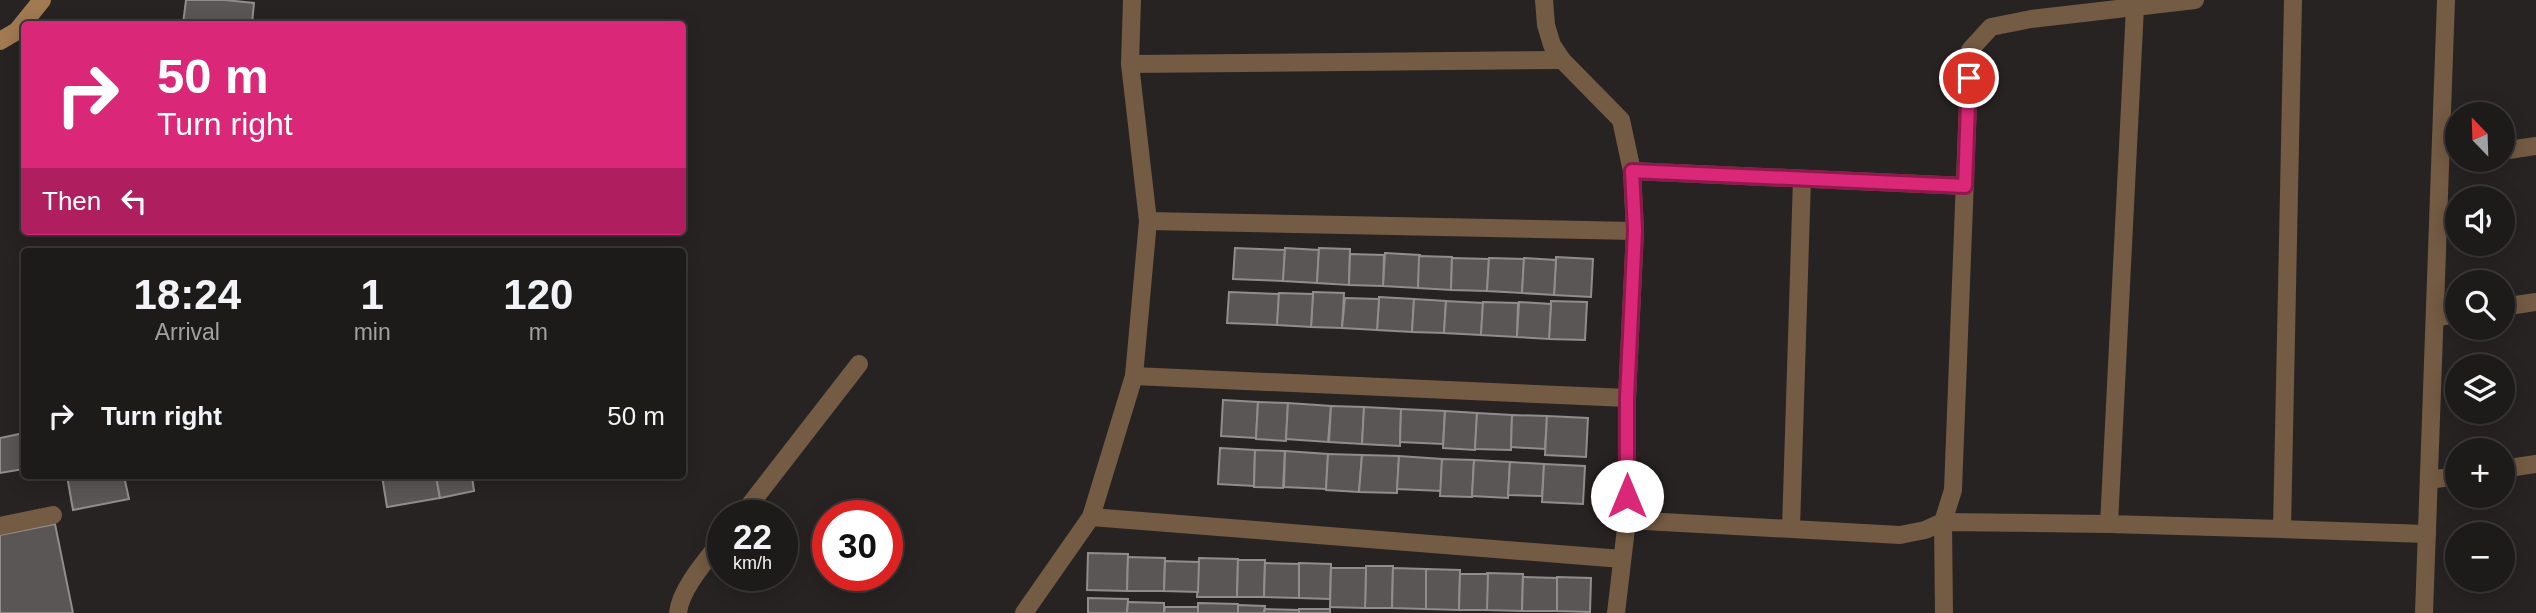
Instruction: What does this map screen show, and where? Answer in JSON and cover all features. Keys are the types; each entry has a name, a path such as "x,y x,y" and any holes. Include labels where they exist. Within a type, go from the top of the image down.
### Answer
{"street":[{"path":"25,21 42,0"},
{"path":"1024,613 1091,517 1134,376 1148,221 1130,64 1132,0"},
{"path":"1545,0 1546,25 1552,45 1562,60 1621,120 1632,171 1635,230 1627,398 1627,520 1616,613"},
{"path":"1944,613 1943,522 1953,490 1970,50 1991,27 2031,19 2195,0"},
{"path":"2282,529 2293,0"},
{"path":"2446,0 2448,102"},
{"path":"2109,524 2135,7"},
{"path":"0,41 21,26"},
{"path":"1130,64 1562,60"},
{"path":"2515,149 2536,146"},
{"path":"1632,171 1965,186"},
{"path":"2424,613 2435,318 2448,172"},
{"path":"1791,528 1802,179"},
{"path":"1148,221 1635,230"},
{"path":"2515,305 2536,302"},
{"path":"2435,318 2445,316"},
{"path":"753,500 859,364"},
{"path":"1134,376 1627,398"},
{"path":"2515,467 2536,464"},
{"path":"2429,480 2445,478"},
{"path":"0,526 53,515"},
{"path":"1091,517 1622,559"},
{"path":"1627,520 1900,535 1925,530 1943,522 2109,524 2427,534"},
{"path":"677,613 678,605 707,559"}],"building":[{"path":"186,0 254,3 252,21 183,21"},
{"path":"1235,248 1285,250 1283,281 1233,279"},
{"path":"1285,248 1319,250 1317,283 1283,281"},
{"path":"1319,248 1350,249 1349,285 1317,283"},
{"path":"1385,253 1420,255 1418,288 1383,286"},
{"path":"1350,254 1384,255 1383,286 1349,285"},
{"path":"1419,256 1452,257 1451,290 1418,288"},
{"path":"1556,257 1593,259 1591,297 1554,295"},
{"path":"1452,258 1489,259 1487,291 1451,290"},
{"path":"1489,258 1524,259 1522,293 1487,291"},
{"path":"1524,258 1556,260 1554,295 1522,293"},
{"path":"1229,292 1279,294 1277,325 1227,323"},
{"path":"1313,292 1344,293 1342,328 1311,327"},
{"path":"1279,293 1313,294 1311,327 1277,325"},
{"path":"1379,297 1414,299 1412,332 1377,330"},
{"path":"1345,298 1379,299 1377,330 1342,328"},
{"path":"1414,299 1446,301 1444,333 1412,332"},
{"path":"1446,301 1483,303 1481,335 1444,333"},
{"path":"1551,301 1587,302 1585,340 1549,339"},
{"path":"1483,302 1518,303 1517,337 1481,335"},
{"path":"1519,302 1551,304 1549,339 1517,337"},
{"path":"1223,400 1258,402 1256,438 1221,436"},
{"path":"1258,402 1288,403 1286,441 1256,439"},
{"path":"1288,403 1331,406 1328,442 1286,439"},
{"path":"1331,406 1364,407 1362,444 1329,442"},
{"path":"1364,407 1401,409 1400,446 1362,444"},
{"path":"1401,409 1445,411 1443,444 1400,442"},
{"path":"1445,411 1477,413 1475,450 1443,448"},
{"path":"1477,413 1512,415 1511,450 1475,449"},
{"path":"1512,415 1547,416 1545,449 1511,447"},
{"path":"1547,416 1588,418 1586,457 1545,455"},
{"path":"21,434 21,470 0,473 0,438"},
{"path":"1220,448 1255,450 1254,486 1218,484"},
{"path":"1255,450 1285,451 1283,488 1254,487"},
{"path":"1285,451 1328,454 1326,489 1284,487"},
{"path":"1328,454 1362,455 1359,492 1326,490"},
{"path":"1362,455 1399,456 1397,493 1359,492"},
{"path":"1399,456 1442,459 1441,491 1397,489"},
{"path":"1442,459 1474,460 1472,497 1440,496"},
{"path":"1474,460 1510,462 1508,498 1472,496"},
{"path":"1510,462 1544,464 1542,496 1508,495"},
{"path":"1544,464 1585,466 1583,504 1542,502"},
{"path":"68,479 125,479 129,499 73,510"},
{"path":"382,479 437,479 440,498 387,507"},
{"path":"437,479 472,479 474,491 440,498"},
{"path":"55,524 73,613 0,613 0,535"},
{"path":"1088,553 1128,554 1127,591 1087,590"},
{"path":"1128,557 1165,558 1164,591 1127,591"},
{"path":"1199,558 1238,559 1237,597 1197,597"},
{"path":"1238,560 1265,560 1264,597 1237,597"},
{"path":"1165,561 1199,562 1198,592 1164,591"},
{"path":"1265,563 1300,564 1299,598 1264,597"},
{"path":"1299,563 1331,564 1330,599 1299,598"},
{"path":"1366,566 1393,566 1392,608 1365,608"},
{"path":"1331,568 1366,568 1365,608 1330,607"},
{"path":"1393,568 1426,569 1426,609 1392,608"},
{"path":"1426,569 1460,570 1459,610 1426,609"},
{"path":"1487,573 1523,574 1522,611 1487,610"},
{"path":"1460,574 1488,574 1487,610 1459,610"},
{"path":"1523,577 1557,578 1557,611 1522,611"},
{"path":"1557,577 1591,578 1590,612 1557,611"},
{"path":"1088,598 1128,599 1127,613 1088,613"},
{"path":"1128,602 1164,603 1164,613 1127,613"},
{"path":"1198,603 1238,604 1238,613 1198,613"},
{"path":"1238,605 1265,606 1264,613 1238,613"},
{"path":"1165,607 1198,607 1198,613 1164,613"},
{"path":"1265,609 1299,610 1299,613 1264,613"},
{"path":"1299,609 1330,609 1330,613 1299,613"}],"route":[{"path":"1627,496 1627,398 1635,230 1632,171 1965,186 1969,78"}]}
